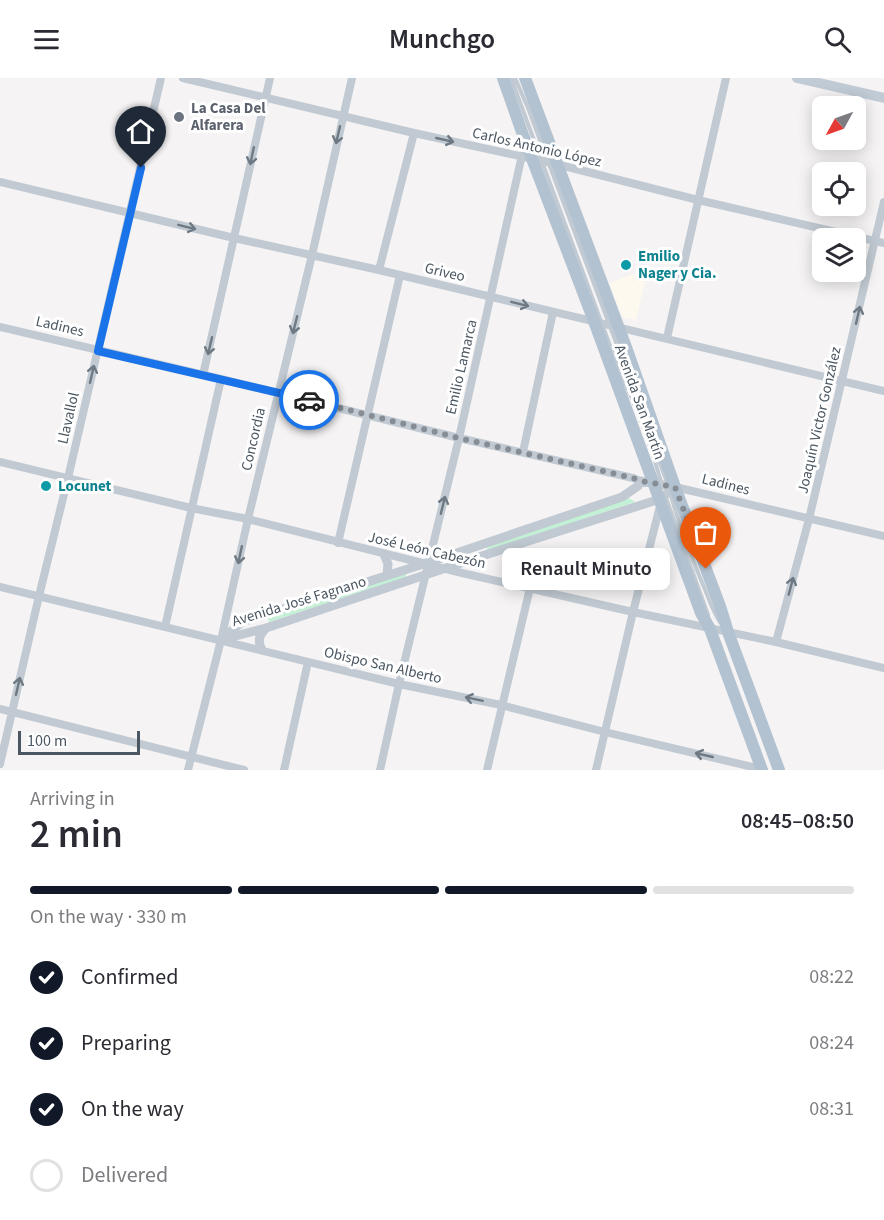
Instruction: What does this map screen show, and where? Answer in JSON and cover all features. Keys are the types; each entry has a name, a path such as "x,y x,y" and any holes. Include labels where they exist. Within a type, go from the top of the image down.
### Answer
{"main road":[{"name":"Avenida San Martín","path":"503,78 526,145 540,161 606,324 665,489 720,606 779,770"},
{"name":"Avenida San Martín","path":"525,78 540,161 606,324 665,489 701,613 710,629 762,769"},
{"path":"797,78 884,98"}],"street":[{"name":"Llavallol","path":"0,764 161,78"},
{"name":"Carlos Antonio López","path":"183,78 884,243"},
{"path":"203,375 270,78"},
{"name":"Concordia","path":"188,770 221,640 352,78"},
{"path":"666,338 726,78"},
{"path":"380,270 414,133"},
{"name":"Emilio Lamarca","path":"380,770 491,297 540,161"},
{"name":"Griveo","path":"0,182 884,391"},
{"name":"Joaquín Victor González","path":"776,642 809,519 884,202"},
{"path":"338,543 400,275"},
{"path":"523,452 553,312"},
{"name":"Ladines","path":"0,327 633,478 665,489 884,536"},
{"path":"165,627 221,379"},
{"name":"José León Cabezón","path":"0,462 191,508 248,519 446,569 884,668"},
{"name":"Avenida José Fagnano","path":"221,640 242,622 622,498 638,486 640,481"},
{"path":"596,770 665,489"},
{"name":"Avenida José Fagnano","path":"221,640 266,628 426,576 665,489"},
{"path":"384,554 388,564 387,575"},
{"name":"Obispo San Alberto","path":"0,587 762,769"},
{"path":"486,770 530,588"},
{"path":"262,615 266,628 259,640 262,650"},
{"path":"284,770 308,662"},
{"path":"0,709 244,770"}],"lane":[{"path":"513,78 540,161"}],"shaded area":[{"path":"648,269 636,320 625,318 609,283"}],"green space":[{"path":"629,498 635,502 487,551 487,547"},
{"path":"406,573 406,577 269,622 268,618"}],"way so far":[{"path":"309,400 459,438 640,481 675,487 706,569"}],"place":[{"name":"La Casa Del Alfarera","path":"179,117"},
{"name":"Emilio Nager y Cia.","path":"626,265"},
{"name":"Locunet","path":"46,486"},
{"name":"Renault Minuto","path":"706,569"}],"route":[{"path":"141,168 98,351 309,400"}]}
